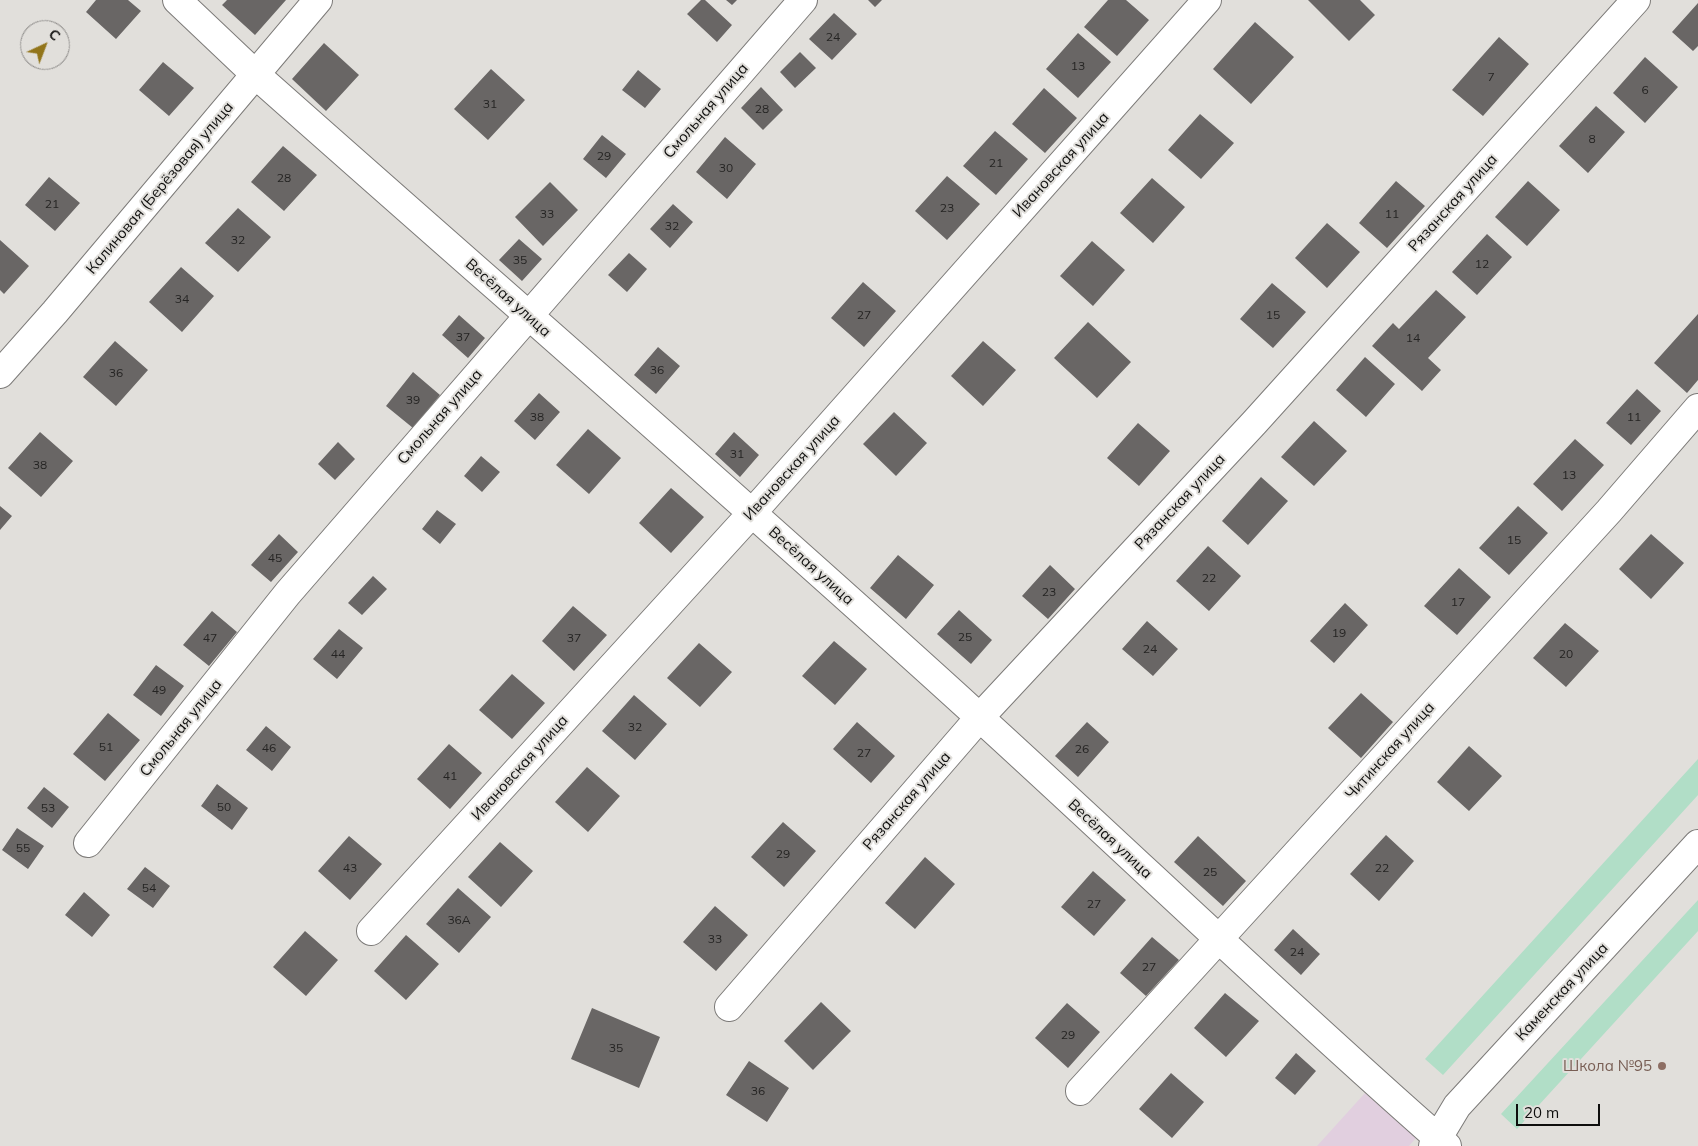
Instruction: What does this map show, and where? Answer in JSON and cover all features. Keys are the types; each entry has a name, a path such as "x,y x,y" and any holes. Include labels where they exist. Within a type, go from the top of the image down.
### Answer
{"street":[{"name":"Весёлая улица","path":"177,0 255,74 980,717 1218,940 1440,1144"},
{"name":"Калиновая (Берёзовая) улица","path":"0,374 55,312 318,0"},
{"name":"Смольная улица","path":"88,843 288,593 803,0"},
{"name":"Ивановская улица","path":"371,932 752,513 1207,0"},
{"name":"Рязанская улица","path":"729,1007 980,717 1254,423 1636,0"},
{"name":"Читинская улица","path":"1080,1091 1602,518 1698,408"},
{"name":"Каменская улица","path":"1440,1144 1457,1106 1698,844"}],"shaded area":[{"path":"1365,1093 1416,1138 1409,1146 1317,1146"}],"green space":[{"path":"1698,759 1698,795 1443,1075 1425,1059"},
{"path":"1698,900 1698,931 1517,1129 1501,1114"}],"building":[{"path":"96,0 128,0 141,11 116,39 86,12"},
{"path":"227,0 286,0 255,35 222,5"},
{"path":"701,0 705,0 732,25 717,42 687,14"},
{"path":"726,0 737,0 732,5"},
{"path":"868,0 882,0 875,7"},
{"path":"1108,0 1126,0 1149,20 1117,56 1084,27"},
{"path":"1308,0 1360,0 1375,15 1349,41"},
{"path":"1698,3 1698,46 1693,51 1672,32"},
{"path":"834,13 857,34 832,60 809,39"},
{"path":"1255,22 1294,57 1251,104 1213,69"},
{"path":"1078,33 1111,62 1078,98 1046,69"},
{"path":"1499,37 1529,64 1483,116 1452,90"},
{"path":"324,43 359,75 326,111 292,79"},
{"path":"800,52 816,68 795,88 780,72"},
{"path":"1645,57 1678,87 1645,123 1613,93"},
{"path":"163,62 194,88 169,116 139,90"},
{"path":"491,69 525,100 488,140 454,109"},
{"path":"638,70 661,89 645,108 622,90"},
{"path":"761,87 783,110 763,130 741,108"},
{"path":"1044,88 1077,118 1045,153 1012,124"},
{"path":"1596,106 1625,132 1588,173 1559,146"},
{"path":"1200,114 1234,143 1201,179 1168,150"},
{"path":"995,131 1028,159 996,195 963,166"},
{"path":"602,135 626,154 606,178 583,159"},
{"path":"725,137 756,164 727,199 696,172"},
{"path":"283,146 317,175 284,211 251,182"},
{"path":"947,176 980,204 947,240 915,211"},
{"path":"49,177 80,203 55,231 25,205"},
{"path":"1152,178 1185,207 1153,243 1120,213"},
{"path":"1396,181 1425,206 1387,248 1359,223"},
{"path":"1528,181 1560,210 1527,246 1495,217"},
{"path":"550,182 578,210 543,246 515,217"},
{"path":"673,204 693,222 670,248 650,229"},
{"path":"238,208 271,237 238,272 205,243"},
{"path":"1327,223 1360,252 1327,288 1295,258"},
{"path":"1487,234 1512,257 1477,295 1452,272"},
{"path":"519,239 542,259 522,281 499,260"},
{"path":"0,240 29,266 4,294 0,290"},
{"path":"1092,241 1125,270 1093,306 1060,276"},
{"path":"629,253 647,269 627,292 608,275"},
{"path":"181,267 214,296 182,332 149,302"},
{"path":"863,282 896,311 864,347 831,318"},
{"path":"1272,283 1306,312 1273,348 1240,319"},
{"path":"1436,290 1466,317 1428,358 1441,370 1422,391 1372,346 1393,323 1399,329"},
{"path":"1698,314 1698,380 1687,393 1654,363"},
{"path":"459,315 485,338 468,358 442,335"},
{"path":"1088,322 1131,362 1097,398 1054,358"},
{"path":"115,341 148,370 116,406 83,377"},
{"path":"983,341 1016,370 983,406 951,376"},
{"path":"658,347 680,366 656,394 634,375"},
{"path":"1365,357 1395,384 1366,417 1336,390"},
{"path":"413,372 440,395 413,428 386,406"},
{"path":"1637,389 1661,411 1631,445 1606,423"},
{"path":"539,393 560,412 535,440 514,421"},
{"path":"894,412 927,443 896,476 863,444"},
{"path":"1314,421 1347,451 1314,486 1281,457"},
{"path":"1138,423 1170,451 1139,486 1107,458"},
{"path":"588,429 621,458 589,494 556,465"},
{"path":"40,432 73,461 41,497 8,468"},
{"path":"734,432 759,455 740,477 715,454"},
{"path":"1575,439 1604,465 1562,511 1533,484"},
{"path":"338,442 355,459 335,480 318,464"},
{"path":"481,456 500,472 482,492 464,476"},
{"path":"1261,477 1288,501 1248,545 1222,521"},
{"path":"671,488 704,517 671,553 639,523"},
{"path":"0,506 12,516 0,530"},
{"path":"1518,506 1548,533 1509,575 1479,548"},
{"path":"437,510 456,524 440,544 422,529"},
{"path":"279,534 298,552 271,582 251,565"},
{"path":"1651,534 1684,563 1651,599 1619,569"},
{"path":"1208,546 1241,576 1209,611 1176,581"},
{"path":"898,555 934,585 906,619 870,588"},
{"path":"1050,565 1075,589 1048,619 1022,596"},
{"path":"1459,568 1491,597 1457,635 1424,606"},
{"path":"373,576 387,589 362,615 348,603"},
{"path":"1345,603 1368,625 1334,663 1310,641"},
{"path":"573,606 607,635 574,671 542,641"},
{"path":"959,610 992,640 971,664 937,634"},
{"path":"212,611 237,632 209,666 183,645"},
{"path":"1147,621 1178,649 1153,676 1122,649"},
{"path":"1565,623 1599,651 1566,687 1533,658"},
{"path":"339,629 363,648 337,679 313,659"},
{"path":"834,641 867,669 835,705 802,676"},
{"path":"699,643 732,672 700,707 667,678"},
{"path":"156,665 184,686 161,716 133,695"},
{"path":"512,674 545,703 512,739 479,710"},
{"path":"1361,693 1393,722 1361,758 1328,728"},
{"path":"634,695 667,724 635,760 602,731"},
{"path":"108,713 140,740 105,781 73,754"},
{"path":"857,722 895,756 871,783 833,749"},
{"path":"1087,722 1109,742 1078,777 1055,756"},
{"path":"266,726 291,747 272,771 246,750"},
{"path":"449,744 482,773 450,809 417,779"},
{"path":"1469,746 1502,776 1469,811 1437,782"},
{"path":"587,767 620,796 588,832 555,802"},
{"path":"217,784 248,808 232,830 201,806"},
{"path":"44,787 69,807 52,828 27,808"},
{"path":"783,822 816,851 784,887 751,857"},
{"path":"17,828 44,846 28,869 2,850"},
{"path":"1386,835 1414,861 1379,901 1350,874"},
{"path":"349,836 382,864 350,900 318,871"},
{"path":"1198,836 1246,881 1223,906 1174,862"},
{"path":"500,842 533,871 501,907 468,877"},
{"path":"925,857 955,884 915,929 885,903"},
{"path":"145,867 170,886 153,908 127,889"},
{"path":"1093,871 1126,900 1094,936 1061,907"},
{"path":"458,888 491,917 459,953 426,924"},
{"path":"84,892 110,915 92,937 65,915"},
{"path":"715,906 748,935 716,971 683,942"},
{"path":"1293,929 1320,954 1301,975 1274,950"},
{"path":"305,931 338,960 306,996 273,967"},
{"path":"406,935 439,964 406,1000 374,971"},
{"path":"1152,937 1179,960 1146,996 1120,973"},
{"path":"1225,993 1259,1021 1226,1057 1194,1028"},
{"path":"821,1002 851,1031 813,1070 784,1041"},
{"path":"1067,1003 1100,1032 1068,1068 1035,1038"},
{"path":"592,1008 660,1037 639,1088 571,1059"},
{"path":"1296,1053 1316,1071 1295,1095 1275,1078"},
{"path":"749,1061 789,1088 767,1122 726,1095"},
{"path":"1171,1073 1204,1102 1172,1138 1139,1109"}],"place":[{"name":"Школа №95","path":"1662,1066"}]}
